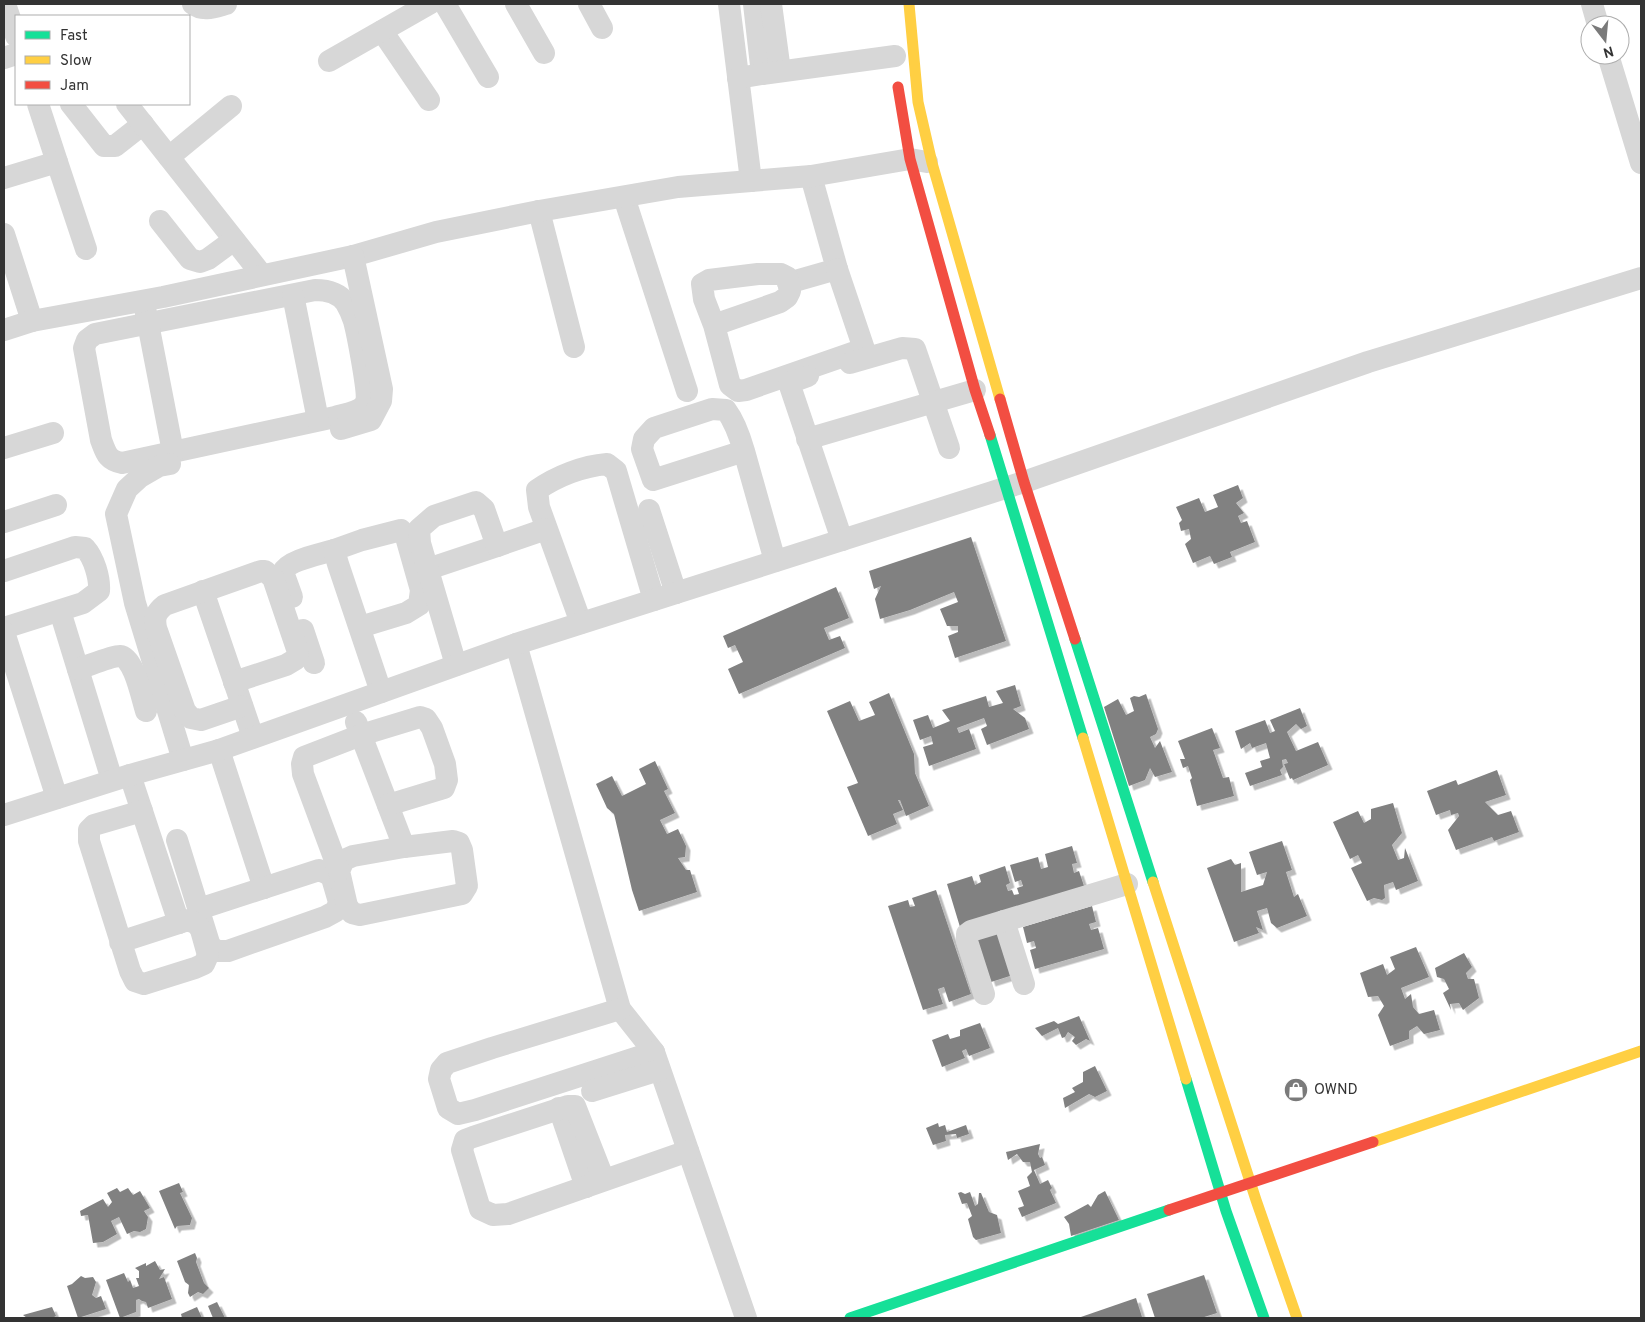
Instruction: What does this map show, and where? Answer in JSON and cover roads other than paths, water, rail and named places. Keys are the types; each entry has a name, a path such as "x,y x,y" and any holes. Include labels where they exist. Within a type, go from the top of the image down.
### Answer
{"street":[{"path":"5,4 15,33"},
{"path":"193,4 196,7 208,9 226,4"},
{"path":"329,61 430,4"},
{"path":"445,4 488,77"},
{"path":"516,4 544,53"},
{"path":"589,4 602,28"},
{"path":"729,4 751,182"},
{"path":"754,4 771,73"},
{"path":"771,4 771,73"},
{"path":"909,4 918,102 1016,485 1126,884 1225,1211 1264,1318"},
{"path":"382,31 429,100"},
{"path":"738,78 896,61 900,105 910,159 975,390 1016,485 1297,1318"},
{"path":"1611,65 1641,163"},
{"path":"38,105 86,249"},
{"path":"73,105 104,146 114,146 143,124"},
{"path":"128,105 262,275"},
{"path":"169,157 231,106"},
{"path":"4,330 32,321 144,300 353,256 436,232 539,211 678,187 811,176 910,159 932,162"},
{"path":"4,178 57,162"},
{"path":"811,176 837,268 864,349"},
{"path":"624,197 687,391"},
{"path":"539,211 574,347"},
{"path":"160,221 190,258 200,262 208,259 234,240"},
{"path":"4,234 32,321"},
{"path":"183,760 135,603 116,514 127,489 140,477 160,466 350,427 371,420 381,401 382,389 353,256"},
{"path":"788,283 837,268"},
{"path":"714,325 780,302 788,297 790,291 786,277 781,274 758,274 709,280 702,284 704,299 714,325 730,385 738,391 746,390 906,336"},
{"path":"4,815 121,777 219,750 516,644 1016,485 1368,362 1641,278"},
{"path":"315,290 325,290 338,295 345,302 354,322 366,390 366,402 360,409 349,414 122,463 113,461 106,454 99,431 84,348 87,340 95,334 148,323 315,290"},
{"path":"293,295 318,420"},
{"path":"144,300 173,452"},
{"path":"766,482 746,407 749,399 789,383 902,348 915,349 948,448"},
{"path":"789,383 842,540"},
{"path":"807,439 975,390"},
{"path":"653,480 642,449 644,439 654,428 712,409 726,410 732,418 744,451 775,561"},
{"path":"4,448 53,433"},
{"path":"631,488 744,451"},
{"path":"581,623 546,529 539,507 537,490 552,480 595,465 607,464 616,471 654,600"},
{"path":"456,665 420,543 419,529 434,516 476,502 484,509 497,546"},
{"path":"4,522 56,505"},
{"path":"649,510 676,593"},
{"path":"428,570 546,529"},
{"path":"314,663 283,572 285,567 292,563 389,532 401,530 406,536 421,590 419,604 406,613 360,627"},
{"path":"4,571 75,547 86,548 90,553 99,583 99,591 84,603 4,628"},
{"path":"334,550 381,692"},
{"path":"234,682 286,665 296,659 298,652 273,578 265,571 165,605 158,610 154,618 185,711 190,718 201,720 242,706"},
{"path":"203,591 253,737"},
{"path":"60,611 78,669 121,777 142,811 178,923"},
{"path":"4,632 57,798"},
{"path":"516,644 620,1009 656,1061 746,1318"},
{"path":"78,669 119,656 126,658 132,664 146,711"},
{"path":"350,704 404,847"},
{"path":"339,871 344,860 354,856 454,841 459,843 462,850 467,886 462,894 360,915 352,914 347,906 339,871 303,774 302,764 304,758 361,735 420,717 426,719 432,728 445,764 446,780 444,788 388,805"},
{"path":"219,750 264,888"},
{"path":"120,942 188,920 197,924 201,930 208,955 204,964 144,984 136,981 130,971 120,942 89,841 89,830 94,825 142,811"},
{"path":"177,840 198,909 210,946 217,951 228,951 325,917 336,911 339,902 332,878 320,870 198,909"},
{"path":"984,994 967,940 967,934 971,931 1126,884"},
{"path":"1004,921 1024,984"},
{"path":"620,1009 447,1063 441,1070 439,1079 448,1108 458,1114 656,1061"},
{"path":"850,1318 1641,1051"},
{"path":"592,1091 656,1061"},
{"path":"595,1183 575,1106 559,1108 465,1140 462,1150 480,1209 493,1215 508,1214 688,1151"}],"place":[{"name":"OWND","path":"1296,1090"}]}
